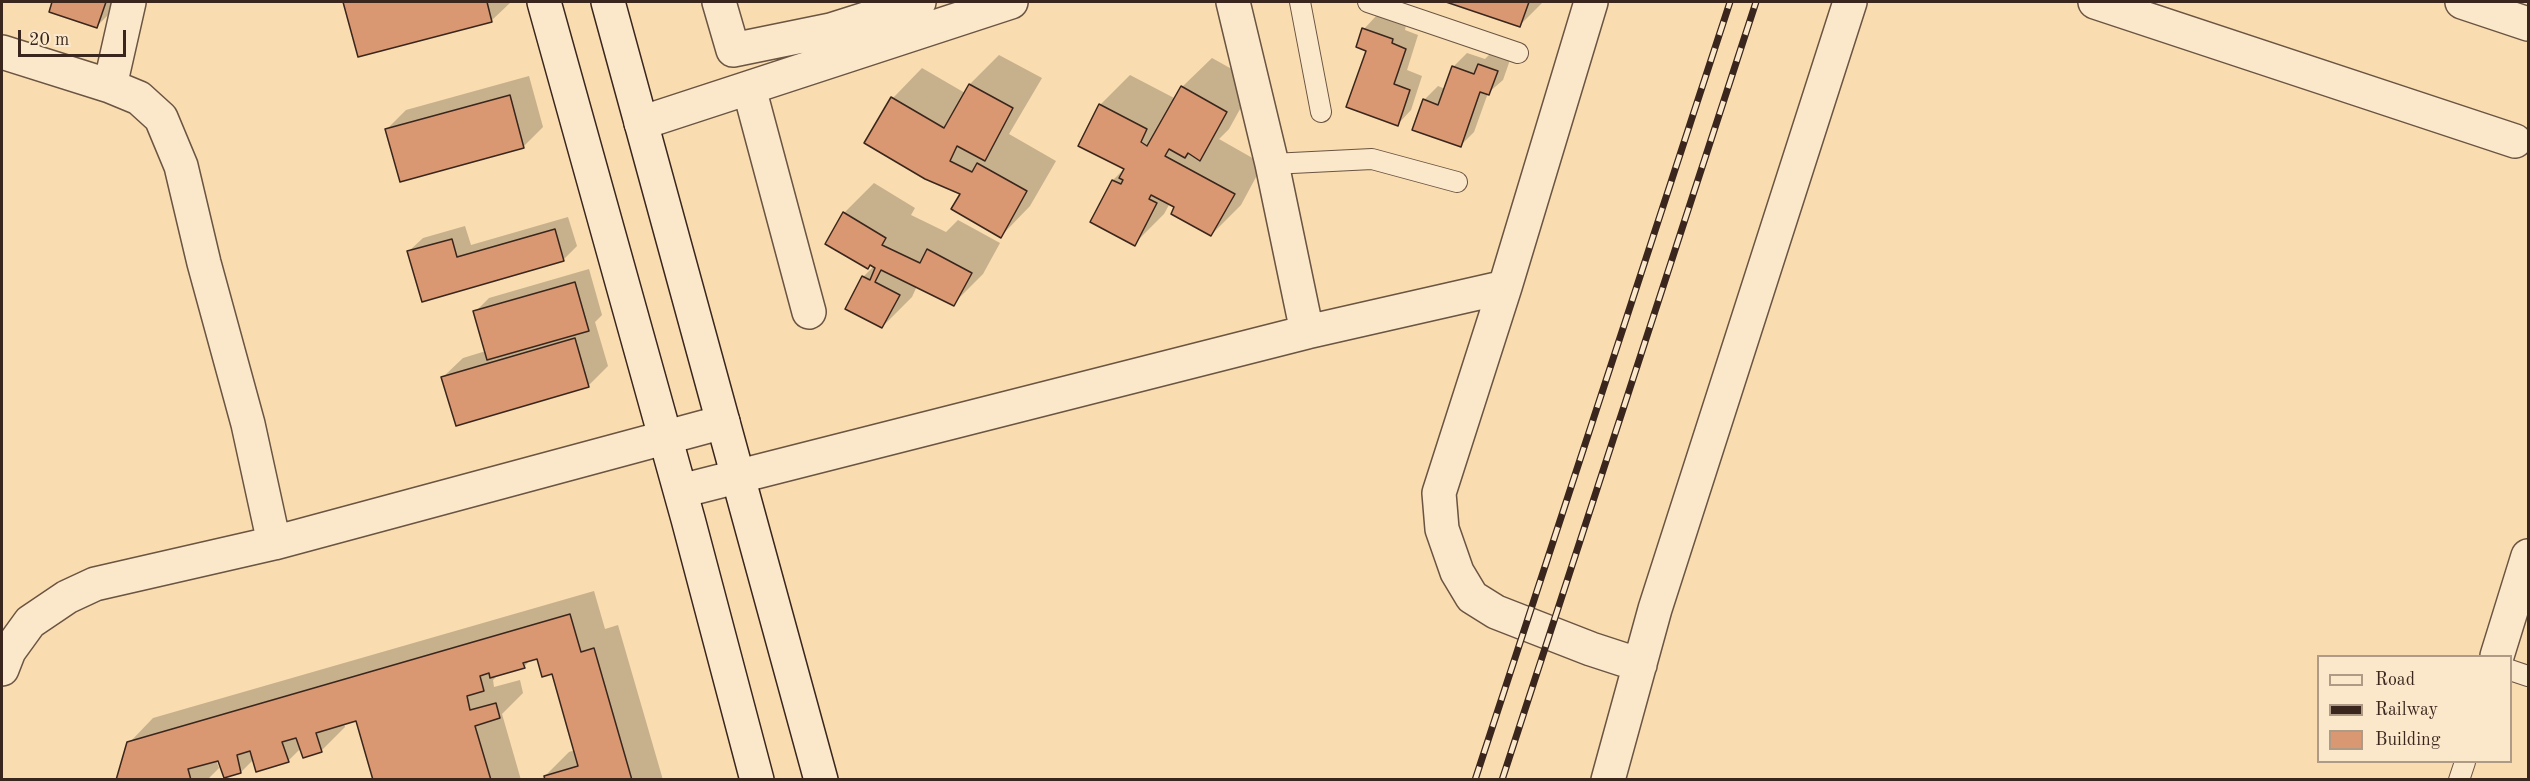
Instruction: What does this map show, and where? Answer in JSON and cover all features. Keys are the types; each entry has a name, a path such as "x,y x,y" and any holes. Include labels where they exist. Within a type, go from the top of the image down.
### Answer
{"street":[{"path":"110,86 129,2"},
{"path":"544,2 681,491 757,780"},
{"path":"608,2 821,780"},
{"path":"719,2 733,50 831,30 919,2"},
{"path":"641,123 1011,2"},
{"path":"1592,2 1439,493 1442,529 1456,572 1472,597 1496,612 1591,649 1640,665"},
{"path":"1608,780 1655,609 1850,2"},
{"path":"2095,2 2515,141"},
{"path":"2462,2 2529,24"},
{"path":"1238,3 1307,332"},
{"path":"2,52 110,86 139,98 161,118 181,166 204,263 248,424 274,543"},
{"path":"749,88 809,312"},
{"path":"681,491 1307,332 1505,287"},
{"path":"2,669 9,651 30,622 95,584 274,543 723,422"},
{"path":"2498,655 2529,556"}],"lane":[{"path":"1300,2 1321,111"},
{"path":"1368,2 1518,53"},
{"path":"1272,164 1372,159 1457,182"},
{"path":"2512,670 2529,676"},
{"path":"2459,780 2465,763"}],"building":[{"path":"52,2 106,2 97,28 49,12"},
{"path":"343,2 487,2 492,22 358,57"},
{"path":"1446,2 1529,2 1520,27"},
{"path":"1362,28 1393,39 1392,43 1406,49 1394,84 1410,90 1398,126 1346,107 1366,51 1356,47"},
{"path":"1478,64 1498,71 1489,95 1480,92 1461,147 1412,130 1423,99 1438,105 1452,66 1474,74"},
{"path":"969,84 1013,108 985,161 957,146 950,161 972,172 977,163 1027,191 1001,238 951,209 960,194 925,179 864,143 891,97 944,128"},
{"path":"1181,86 1227,112 1200,161 1188,153 1185,158 1169,149 1165,156 1235,194 1211,236 1171,214 1174,207 1151,195 1149,199 1157,203 1135,246 1090,222 1112,180 1121,184 1123,180 1119,178 1124,169 1078,146 1099,104 1147,129 1141,142 1147,146"},
{"path":"510,95 524,148 400,182 385,129"},
{"path":"843,212 886,238 882,245 920,263 927,249 972,273 954,306 881,270 875,282 900,295 882,328 845,309 862,276 870,280 875,268 870,265 868,269 825,244"},
{"path":"555,229 564,261 422,302 407,251 452,239 457,257"},
{"path":"575,282 589,331 487,360 473,311"},
{"path":"575,338 589,387 456,426 441,377"},
{"path":"570,614 581,652 594,648 632,780 545,780 544,776 578,766 552,674 542,677 537,659 523,663 525,668 490,678 489,673 480,676 484,691 467,696 470,710 496,703 500,718 475,726 491,780 373,780 356,721 316,733 322,752 303,758 296,738 282,742 289,762 256,772 250,751 237,755 241,773 224,778 218,761 188,769 191,780 116,780 127,742"}],"railway":[{"path":"1475,780 1730,2"},
{"path":"1502,780 1756,2"}]}
